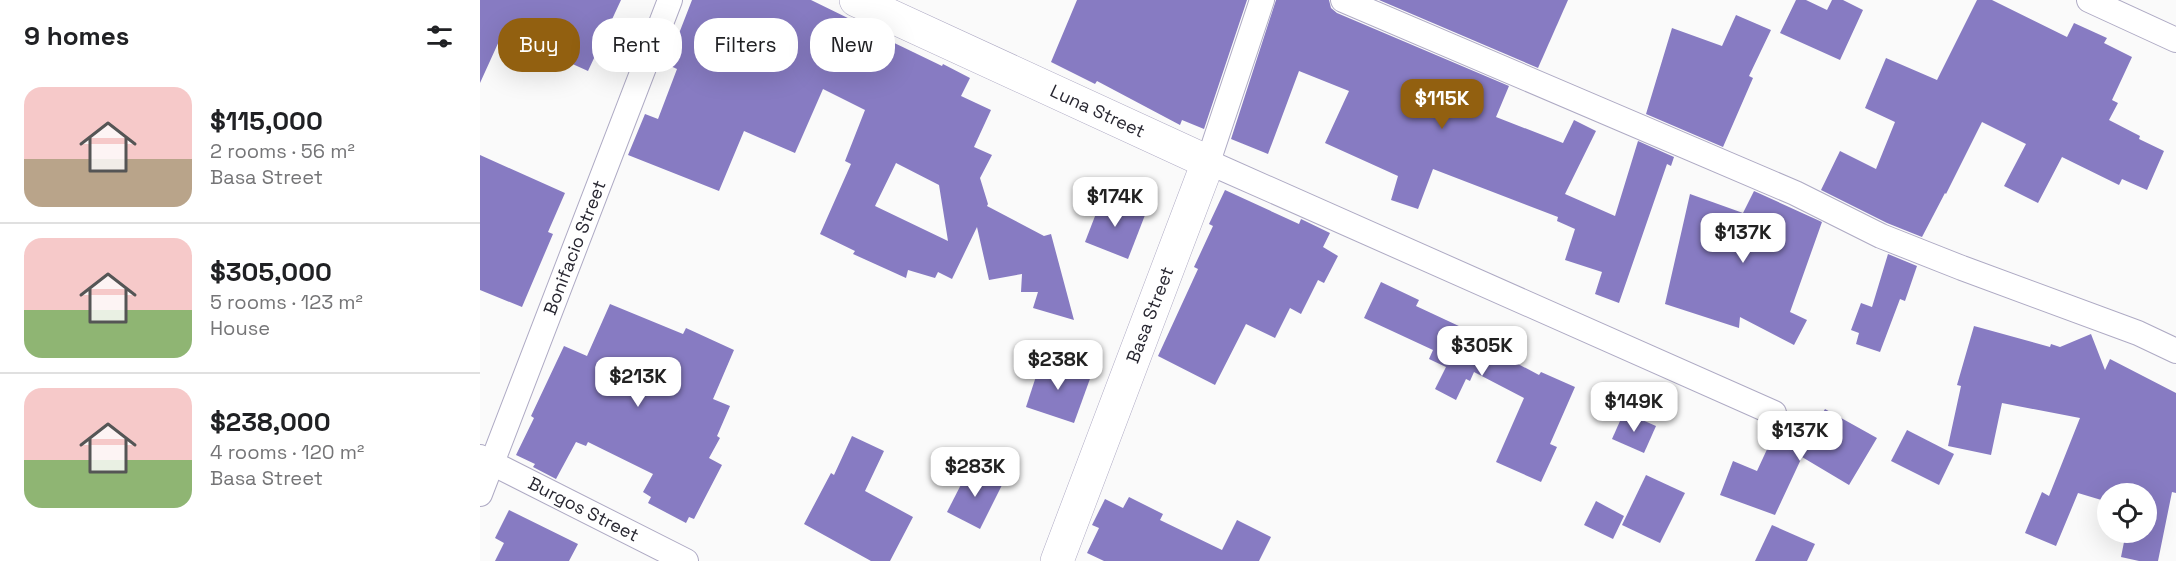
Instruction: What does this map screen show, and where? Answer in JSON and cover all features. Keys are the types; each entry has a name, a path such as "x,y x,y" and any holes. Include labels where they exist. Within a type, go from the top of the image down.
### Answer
{"street":[{"name":"Bonifacio Street","path":"480,494 486,460 670,0"},
{"name":"Luna Street","path":"856,0 1208,162"},
{"name":"Basa Street","path":"1057,561 1208,162 1263,0"},
{"path":"1343,0 1795,193 1881,236 2138,333 2176,351"},
{"path":"2089,0 2176,40"},
{"path":"1208,162 1774,413"},
{"name":"Burgos Street","path":"486,460 686,561"}],"building":[{"path":"480,0 621,0 613,18 592,18 592,62 588,71 580,67 580,18 498,18 498,43 480,83"},
{"path":"692,0 811,0 848,18 810,18 810,72 895,72 895,43 970,78 961,96 991,110 974,147 992,155 980,178 987,206 1044,236 1051,234 1074,320 1033,308 1038,292 1021,292 1022,274 989,280 977,227 952,279 938,272 935,278 908,270 906,278 853,254 855,251 820,234 851,164 845,161 865,110 823,89 795,153 744,131 719,191 628,155 645,114 658,119 676,72 682,72 682,26","holes":["896,163 939,185 948,241 875,206"]},
{"path":"1077,0 1247,0 1204,129 1182,120 1180,125 1097,81 1095,84 1051,62"},
{"path":"1276,0 1329,0 1331,8 1337,13 1509,86 1496,117 1563,143 1574,120 1596,131 1565,194 1615,216 1638,141 1674,157 1671,166 1667,164 1619,303 1595,294 1602,272 1565,260 1575,229 1557,221 1558,217 1433,169 1418,209 1391,200 1398,176 1325,143 1349,91 1299,71 1268,154 1231,139"},
{"path":"1379,0 1568,0 1538,68"},
{"path":"1796,0 1806,0 1827,10 1832,0 1843,0 1863,10 1840,60 1780,33"},
{"path":"1977,0 1992,0 2067,37 2074,23 2107,38 2104,43 2132,57 2112,100 2118,103 2109,120 2140,136 2139,139 2164,151 2147,190 2122,179 2119,185 2062,157 2038,203 2004,186 2026,144 1982,122 1922,237 1887,223 1821,190 1840,151 1876,169 1895,122 1865,108 1886,58 1937,80"},
{"path":"1736,15 1771,30 1749,76 1753,78 1723,147 1646,114 1672,28 1722,46"},
{"path":"480,155 565,193 548,232 553,234 522,307 480,290"},
{"path":"1225,190 1299,224 1301,219 1330,233 1323,247 1338,256 1324,283 1318,280 1301,314 1290,308 1275,338 1246,324 1215,385 1158,356 1198,269 1194,267 1213,226 1209,224"},
{"path":"1754,191 1822,222 1790,312 1807,320 1794,345 1740,317 1739,328 1665,304 1690,194 1743,213"},
{"path":"1102,198 1145,215 1128,259 1085,242"},
{"path":"1888,254 1917,266 1905,301 1900,299 1880,352 1856,344 1859,333 1851,330 1861,303 1872,307"},
{"path":"1381,282 1419,300 1416,306 1461,327 1460,330 1488,343 1486,347 1539,375 1541,372 1575,387 1550,444 1557,447 1541,482 1496,462 1524,398 1474,372 1470,381 1466,379 1456,400 1435,389 1446,367 1429,359 1433,350 1364,318"},
{"path":"610,304 683,334 686,328 734,350 713,399 730,406 717,436 720,438 709,458 722,465 694,519 689,517 686,523 648,503 651,497 643,492 653,474 588,442 586,446 576,442 556,479 533,467 535,464 516,455 534,418 531,416 564,346 587,356"},
{"path":"1974,326 2050,347 2051,344 2060,347 2091,334 2105,370 2110,359 2176,393 2176,493 2172,492 2158,561 2139,561 2121,557 2124,543 2157,543 2157,483 2097,483 2097,499 2078,493 2056,546 2025,533 2042,492 2049,496 2080,418 2002,403 1991,455 1948,446 1961,386 1957,385"},
{"path":"1042,358 1091,376 1074,423 1026,407"},
{"path":"1825,409 1877,438 1849,485 1802,457 1775,515 1720,495 1733,461 1757,471 1769,445 1779,449 1791,428 1809,437"},
{"path":"1624,412 1656,426 1644,453 1612,439"},
{"path":"1907,430 1954,454 1939,485 1891,461"},
{"path":"852,436 884,451 865,491 913,517 890,561 871,561 804,524 831,473 834,475"},
{"path":"970,467 1003,483 980,529 947,512"},
{"path":"1646,475 1685,493 1660,543 1622,525"},
{"path":"1129,497 1163,514 1160,520 1222,550 1237,520 1271,537 1259,561 1104,561 1087,553 1099,528 1092,525 1105,499 1123,508"},
{"path":"1596,501 1624,516 1613,539 1584,525"},
{"path":"509,510 578,544 569,561 495,561 504,543 495,538"},
{"path":"1772,525 1815,544 1807,561 1755,561"}]}
